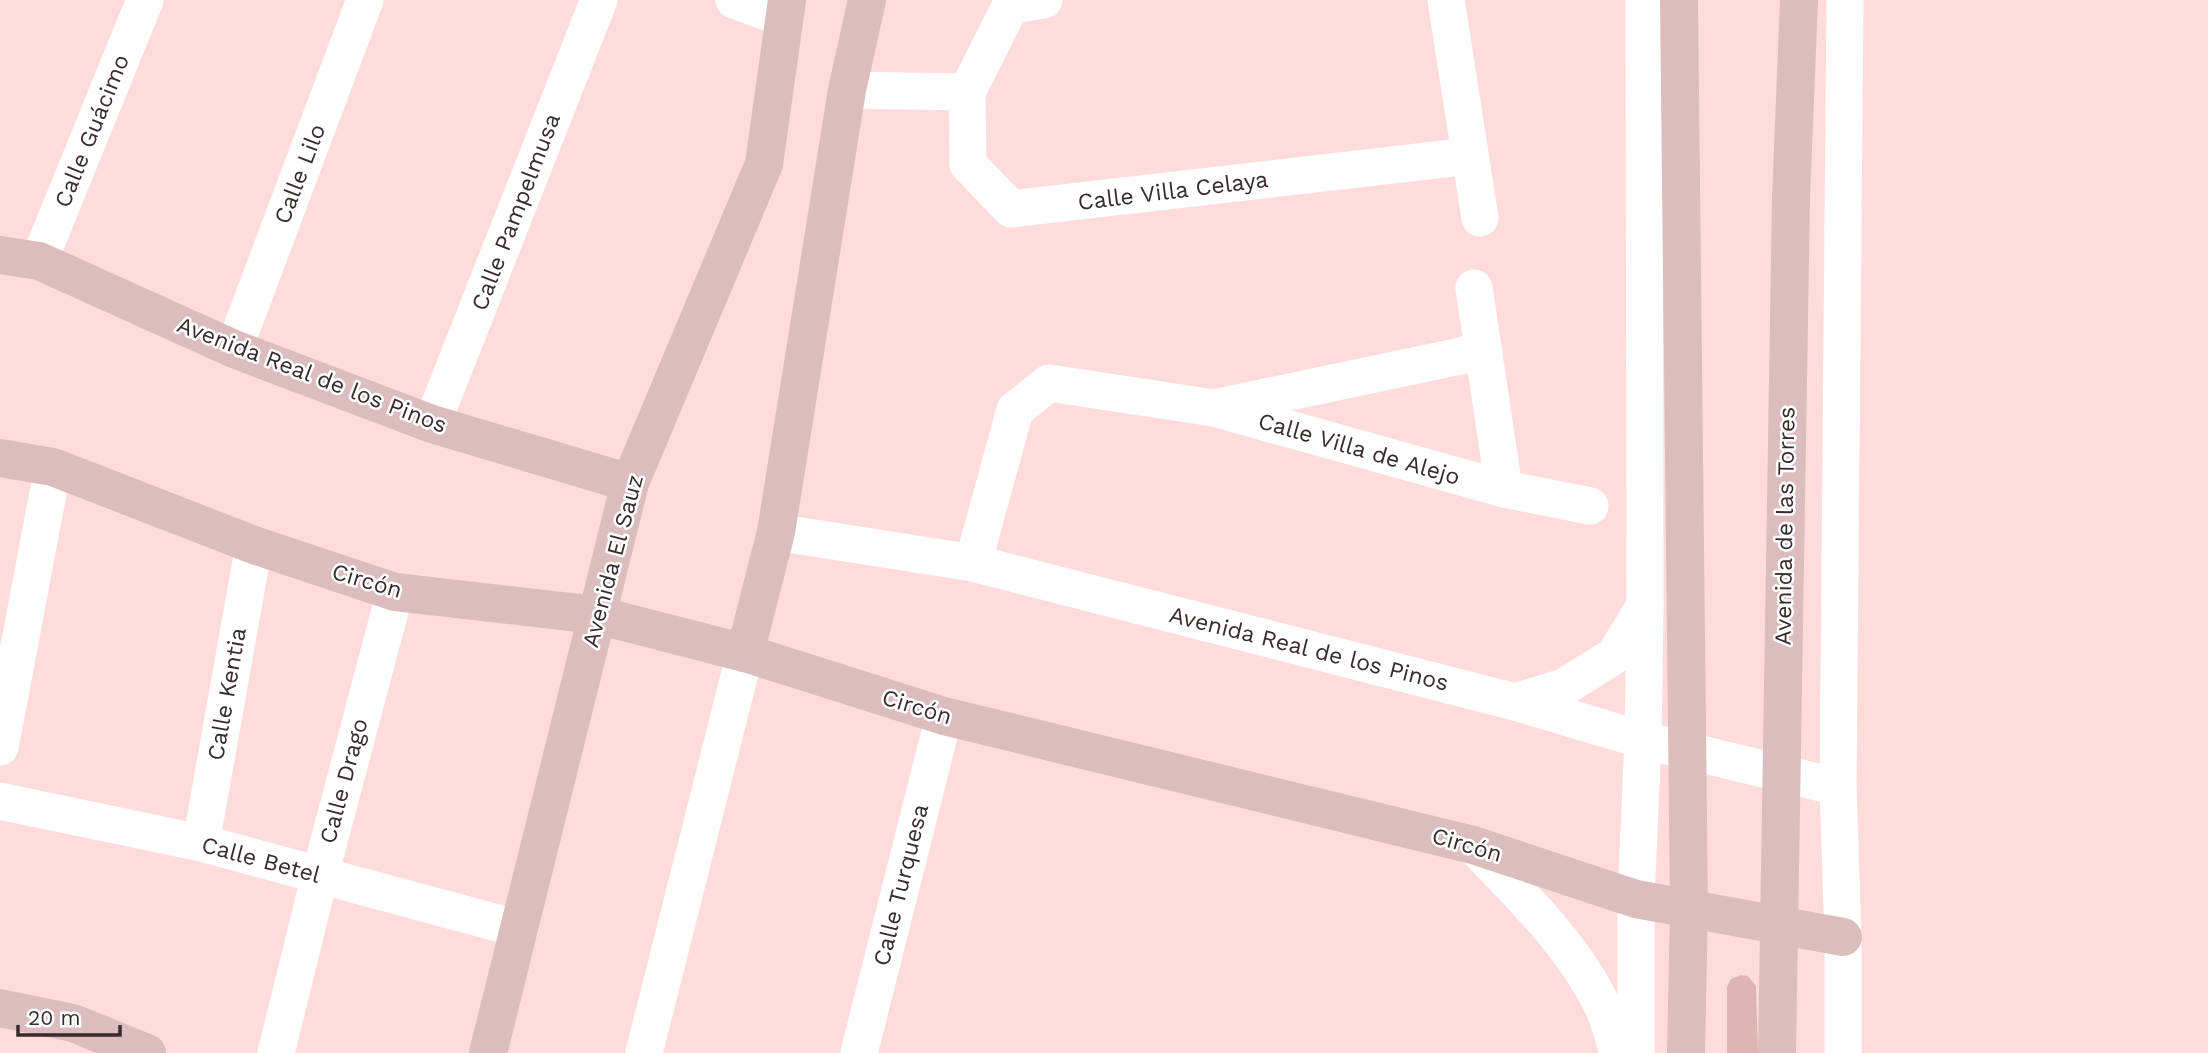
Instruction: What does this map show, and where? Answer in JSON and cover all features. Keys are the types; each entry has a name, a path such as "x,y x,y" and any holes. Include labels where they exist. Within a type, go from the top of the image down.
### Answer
{"main road":[{"path":"745,653 776,532 847,90 867,0"},
{"path":"1679,0 1688,749 1686,1053"},
{"name":"Avenida de las Torres","path":"1777,1053 1790,212 1798,0"},
{"name":"Avenida El Sauz","path":"488,1053 630,484 764,164 785,9"},
{"name":"Avenida Real de los Pinos","path":"0,255 39,261 234,349 432,424 630,484"},
{"name":"Circón","path":"0,458 53,467 254,545 395,592 597,615 745,653 944,716 1473,845 1636,899 1843,937"},
{"path":"0,1008 73,1023 147,1053"}],"street":[{"name":"Calle Guácimo","path":"39,261 145,0"},
{"name":"Calle Lilo","path":"234,349 365,0"},
{"name":"Calle Pampelmusa","path":"432,424 599,0"},
{"path":"734,0 785,9"},
{"name":"Calle Villa Celaya","path":"1044,0 1011,5 967,92 968,164 1011,209 1470,156"},
{"path":"1446,0 1480,218"},
{"path":"1636,1053 1636,899 1646,606 1644,0"},
{"path":"1843,1053 1843,937 1838,787 1845,0"},
{"path":"847,90 967,92"},
{"path":"1474,288 1504,489"},
{"name":"Calle Villa de Alejo","path":"1214,408 1484,351"},
{"name":"Calle Villa de Alejo","path":"973,563 1015,410 1049,383 1214,408 1504,489 1590,506"},
{"path":"0,747 53,467"},
{"name":"Avenida Real de los Pinos","path":"776,532 973,563 1515,702 1643,740 1838,787"},
{"name":"Calle Kentia","path":"201,843 254,545"},
{"name":"Calle Drago","path":"276,1053 395,592"},
{"path":"1515,702 1564,687 1614,656 1646,606"},
{"path":"644,1053 745,653"},
{"name":"Calle Turquesa","path":"859,1053 944,716"},
{"name":"Calle Betel","path":"0,801 201,843 520,929"},
{"path":"1473,845 1535,910 1573,957 1603,1008 1618,1053"}],"shaded area":[{"path":"1741,975 1748,976 1756,986 1758,1053 1727,1053 1727,987 1731,979"}]}
